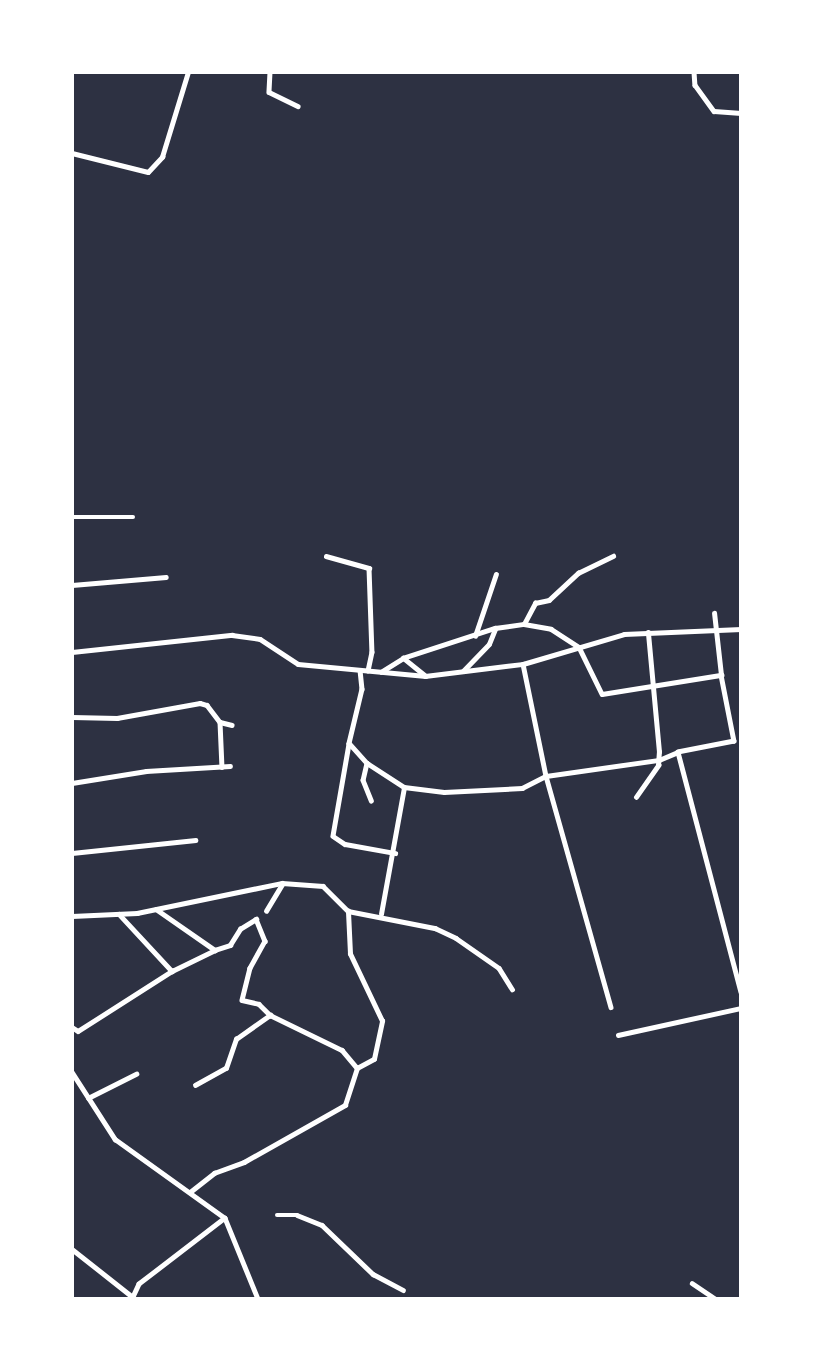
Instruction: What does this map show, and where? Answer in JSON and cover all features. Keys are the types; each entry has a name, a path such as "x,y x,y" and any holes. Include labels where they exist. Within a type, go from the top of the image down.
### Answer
{"street":[{"path":"72,153 148,172 162,158 188,72"},
{"path":"270,72 269,92 298,106"},
{"path":"694,72 695,85 714,111 741,113"},
{"path":"72,517 133,517"},
{"path":"326,556 369,568 372,652 368,671"},
{"path":"524,624 535,603 549,600 578,573 613,556"},
{"path":"475,637 496,573"},
{"path":"72,585 166,577"},
{"path":"713,614 734,741"},
{"path":"380,672 403,658 475,637 495,628 524,624 551,629 579,647 603,694 721,675"},
{"path":"463,671 489,644 495,628"},
{"path":"72,652 232,635 260,639 298,664 425,676 523,664 579,647 648,633 741,629"},
{"path":"636,797 659,760 648,633"},
{"path":"403,658 425,676"},
{"path":"523,664 545,776 611,1007"},
{"path":"360,670 362,689 349,743 333,836 345,844 395,853"},
{"path":"72,717 117,718 200,703 220,722 232,725"},
{"path":"220,722 222,767"},
{"path":"349,743 367,763 404,787 444,792 522,788 545,776 659,760 678,752 741,740"},
{"path":"678,752 741,992"},
{"path":"367,763 363,780 371,800"},
{"path":"72,783 146,771 230,766"},
{"path":"381,914 395,853 404,787"},
{"path":"72,853 195,840"},
{"path":"72,916 155,909 282,883 323,886 348,911 381,914 435,928 456,938 499,968 512,989"},
{"path":"266,911 282,883"},
{"path":"155,909 215,950"},
{"path":"190,1192 214,1173 244,1162 345,1105 357,1068 374,1059 382,1021 350,954 348,911"},
{"path":"118,914 172,971"},
{"path":"72,1027 78,1031 172,971 230,945 240,929 256,919 265,941 250,968 242,1000 259,1004 270,1015 342,1050 357,1068"},
{"path":"618,1035 741,1008"},
{"path":"195,1085 226,1068 236,1039 270,1015"},
{"path":"72,1072 115,1139 225,1218 258,1299"},
{"path":"88,1098 136,1074"},
{"path":"277,1215 297,1215 322,1225 373,1274 402,1290"},
{"path":"72,1249 133,1298 139,1284 225,1218"},
{"path":"692,1283 716,1299"}]}
